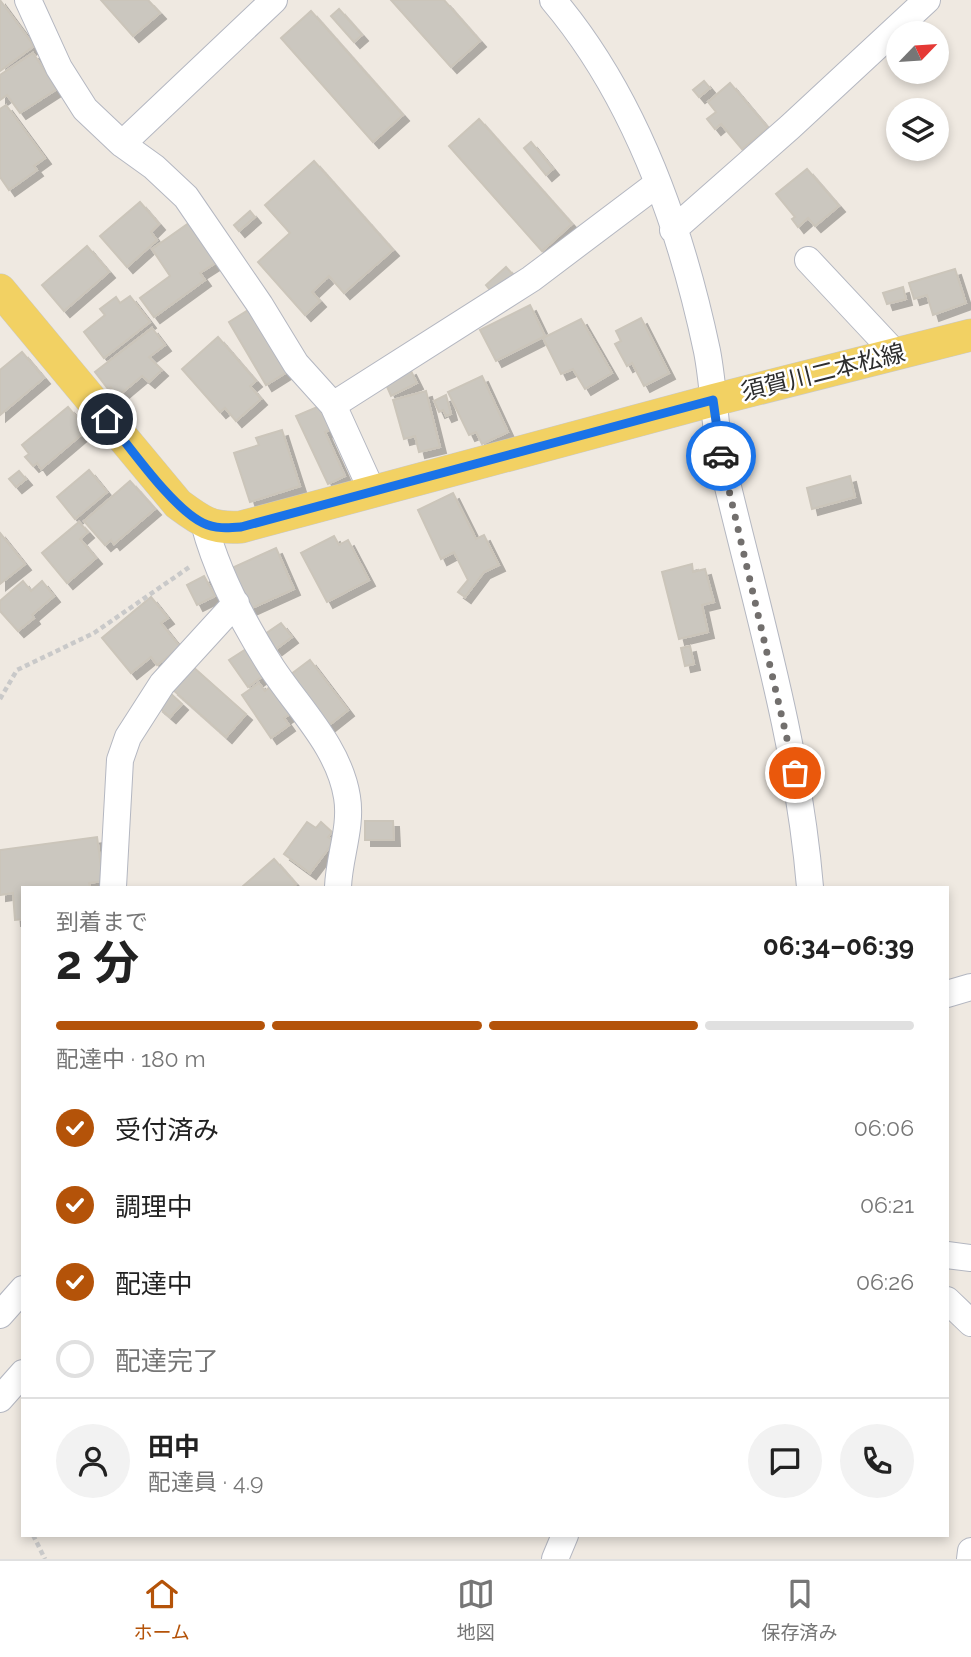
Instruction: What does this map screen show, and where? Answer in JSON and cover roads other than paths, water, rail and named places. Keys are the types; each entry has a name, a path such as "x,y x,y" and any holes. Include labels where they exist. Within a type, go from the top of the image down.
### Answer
{"main road":[{"path":"0,290 208,537"},
{"name":"須賀川二本松線","path":"208,537 222,528 241,527 373,493 713,400 971,335"}],"street":[{"path":"28,0 59,68 85,109 186,197 260,305 296,365 333,405 373,493"},
{"path":"122,144 274,0"},
{"path":"553,0 580,35 619,98 657,184 697,307 708,355 721,458 795,773 810,886"},
{"path":"673,230 790,127 927,0"},
{"path":"333,405 531,279 657,184"},
{"path":"808,260 896,354"},
{"path":"208,537 236,603 272,668 317,731 340,771 349,817 338,886"},
{"path":"113,886 120,760 128,737 162,684 236,603"},
{"path":"949,994 971,988"},
{"path":"949,1255 971,1258"},
{"path":"0,1315 21,1291"},
{"path":"949,1302 971,1323"},
{"path":"0,1399 21,1375"},
{"path":"555,1559 564,1537"},
{"path":"970,1559 971,1551"}]}
